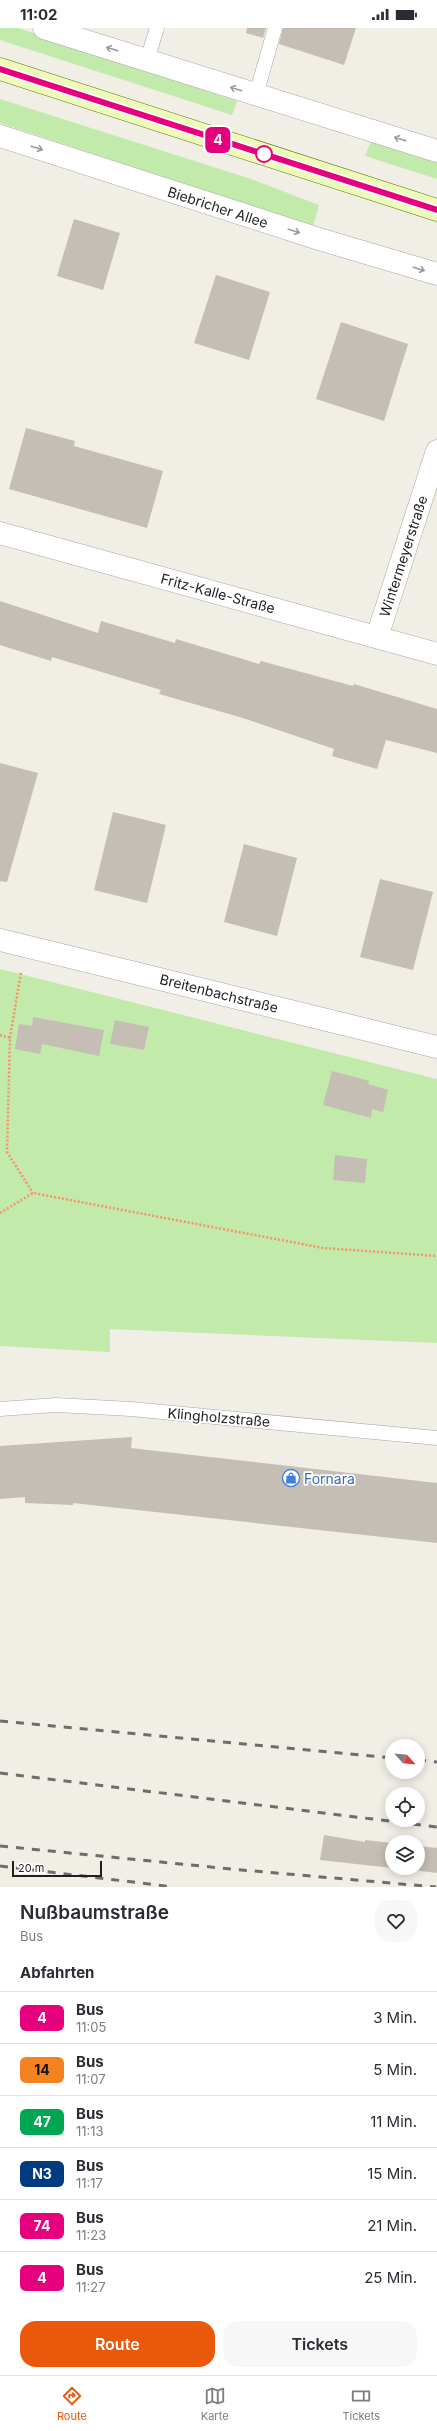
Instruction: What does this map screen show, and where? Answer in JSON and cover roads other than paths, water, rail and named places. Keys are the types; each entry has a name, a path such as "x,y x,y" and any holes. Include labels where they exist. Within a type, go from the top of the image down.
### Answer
{"main road":[{"path":"0,70 437,210"}],"street":[{"path":"44,28 437,151"},
{"name":"Biebricher Allee","path":"0,136 319,239 437,274"},
{"name":"Wintermeyerstraße","path":"377,638 437,451"},
{"name":"Fritz-Kalle-Straße","path":"0,533 437,654"},
{"name":"Breitenbachstraße","path":"0,940 437,1046"}],"lane":[{"path":"147,60 157,28"},
{"path":"256,95 275,28"},
{"name":"Klingholzstraße","path":"0,1409 56,1405 132,1409 437,1438"}],"railway":[{"path":"0,1721 385,1757"},
{"path":"425,1761 437,1762"},
{"path":"0,1773 437,1827"},
{"path":"0,1846 231,1869 436,1887"},
{"path":"0,1866 174,1887"}],"place":[{"name":"Fornara","path":"291,1478"}]}
